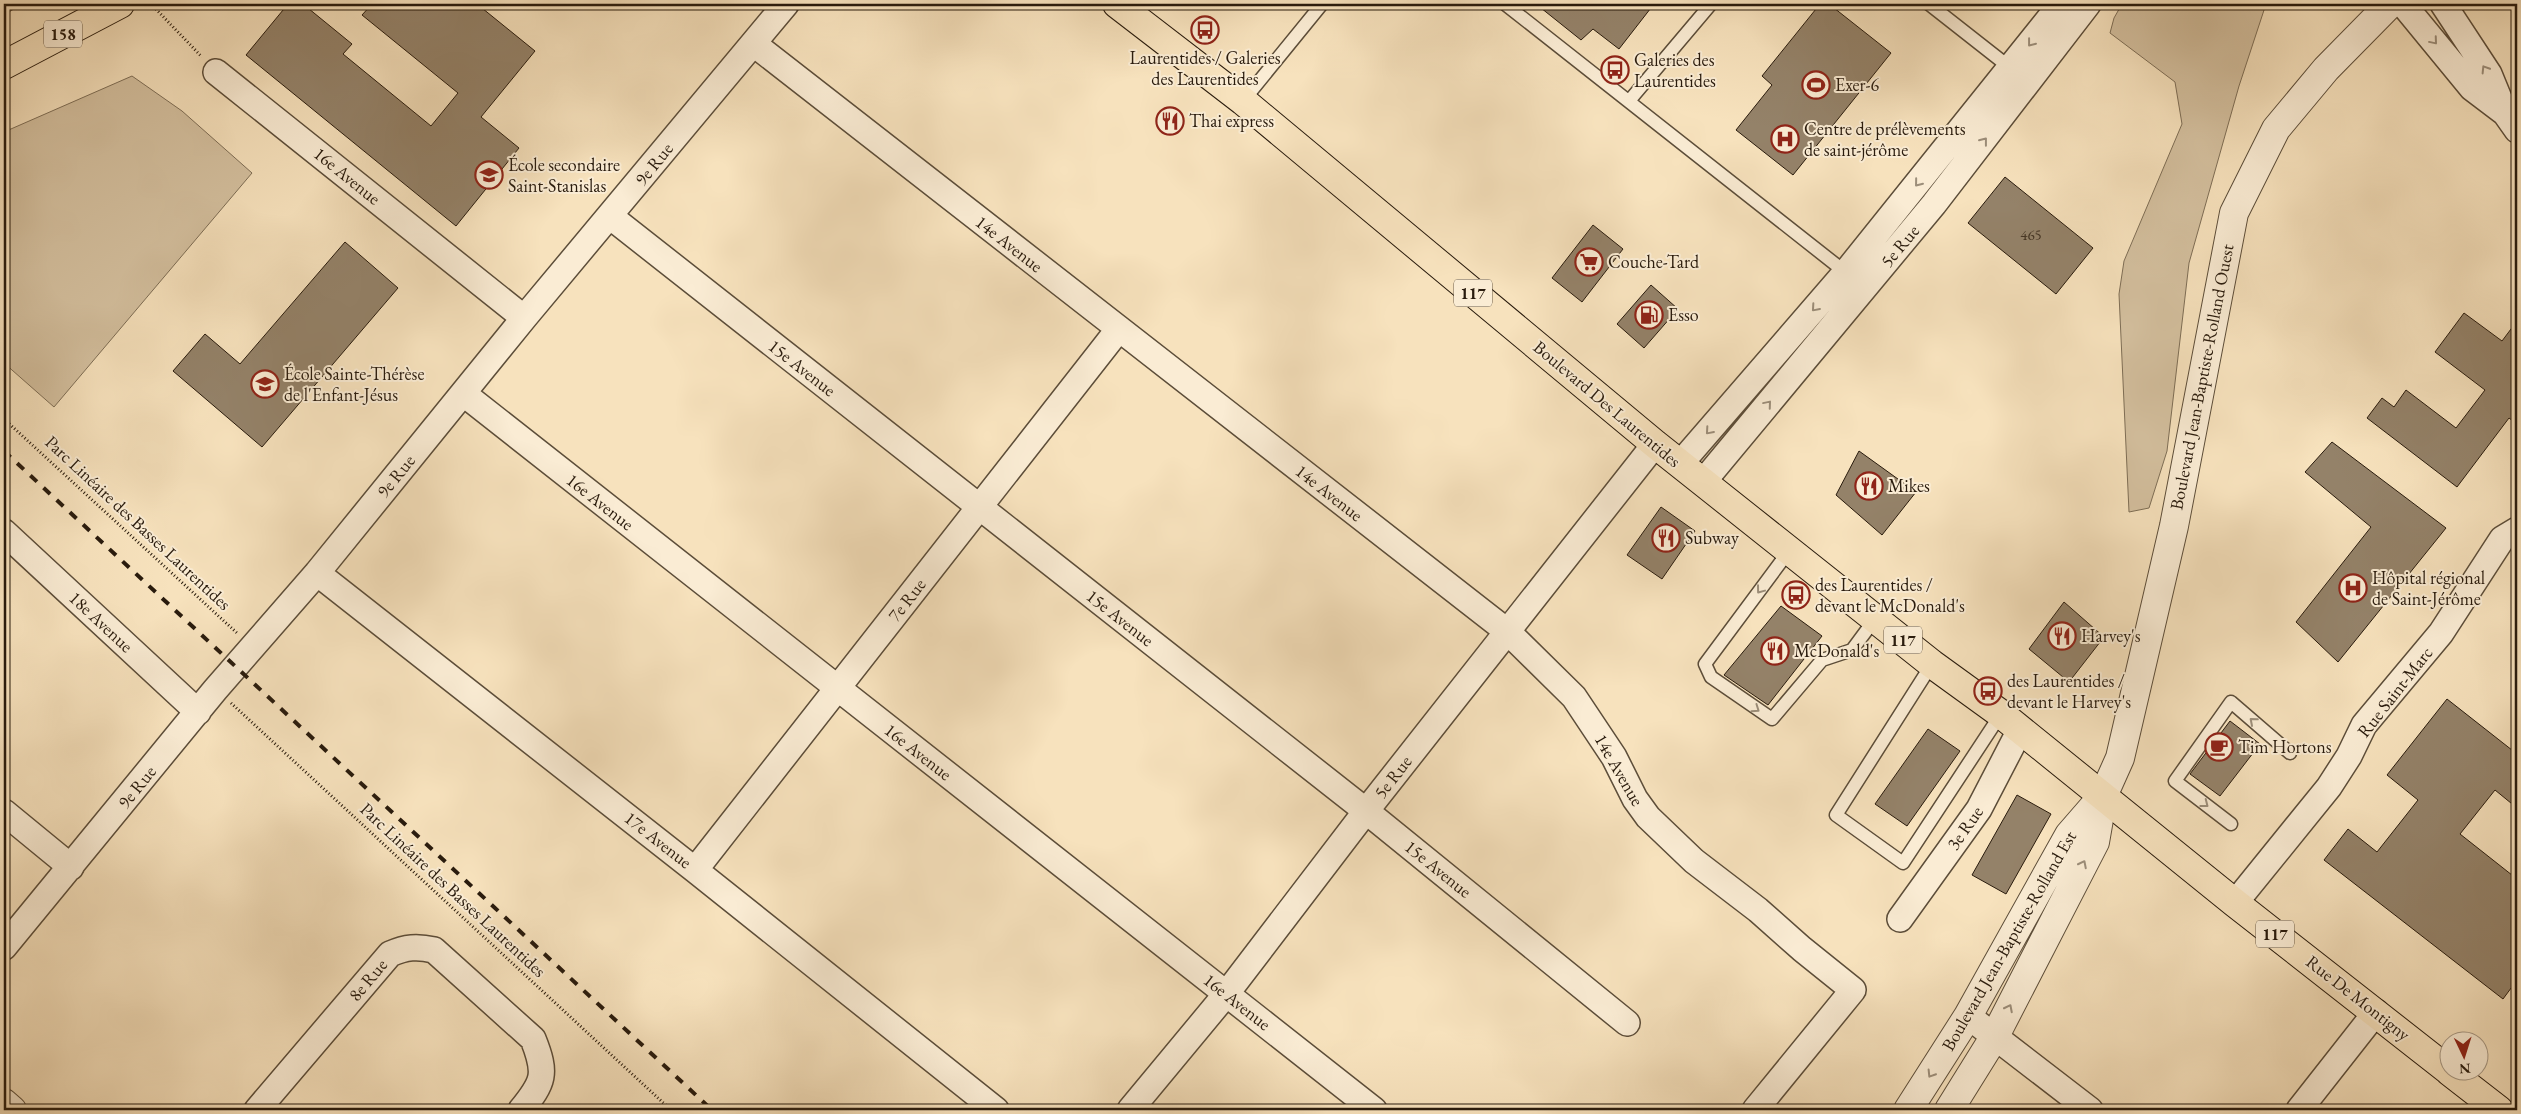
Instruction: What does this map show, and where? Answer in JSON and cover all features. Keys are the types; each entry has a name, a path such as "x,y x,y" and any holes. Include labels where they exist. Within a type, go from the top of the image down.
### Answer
{"main road":[{"name":"158","path":"4,64 120,4"},
{"name":"Boulevard Des Laurentides","path":"1117,4 1244,101 1655,444 1932,664 2010,722 2103,796"},
{"name":"Rue De Montigny","path":"2103,796 2235,903 2438,1062"},
{"name":"Rue De Montigny","path":"2463,1082 2499,1110"}],"street":[{"name":"9e Rue","path":"4,947 215,690 317,573 524,318 611,217 786,4"},
{"name":"5e Rue","path":"1703,482 1934,204 2021,75 2060,4"},
{"name":"5e Rue","path":"1680,464 1846,272 2021,75 2088,4"},
{"name":"Boulevard Jean-Baptiste-Rolland Ouest","path":"2103,796 2120,758 2174,526 2234,213 2276,129 2326,69 2390,4"},
{"path":"2403,4 2472,88 2511,122"},
{"path":"2443,4 2489,74 2511,122"},
{"name":"14e Avenue","path":"754,44 1118,330 1508,632 1574,697 1614,757 1635,799 1648,817 1694,861 1758,910 1853,990 1755,1110"},
{"name":"16e Avenue","path":"216,72 524,318"},
{"name":"15e Avenue","path":"611,217 1366,811 1627,1023"},
{"name":"7e Rue","path":"695,870 1118,330"},
{"name":"16e Avenue","path":"464,394 1374,1110"},
{"name":"5e Rue","path":"1130,1110 1227,994 1366,811 1655,444"},
{"name":"Rue Saint-Marc","path":"2235,903 2329,787 2349,756 2364,725 2441,633 2502,539 2517,530"},
{"name":"18e Avenue","path":"4,532 198,712"},
{"name":"17e Avenue","path":"317,573 695,870 996,1110"},
{"name":"3e Rue","path":"1900,920 1979,809 2010,722"},
{"name":"Boulevard Jean-Baptiste-Rolland Est","path":"1908,1110 1968,1016 2069,835 2103,796"},
{"name":"Boulevard Jean-Baptiste-Rolland Est","path":"1949,1110 1995,1036 2095,842 2103,796"},
{"path":"4,812 71,867"},
{"name":"8e Rue","path":"257,1110 390,954 401,949 416,946 434,950 533,1039 541,1060 540,1087 521,1110"},
{"path":"2299,1110 2376,1012"},
{"path":"1968,1016 2090,1110"},
{"path":"4,1103 12,1110"}],"lane":[{"path":"1244,101 1322,4"},
{"path":"1505,4 1865,288"},
{"path":"1629,101 1711,4"},
{"path":"1929,4 2021,75"},
{"path":"1790,551 1705,664 1711,677 1772,719 1822,660 1852,650 1876,619"},
{"path":"1932,664 1836,815 1903,863 2010,722"},
{"path":"2231,824 2176,781 2231,702 2290,753"}],"path":[{"path":"151,4 216,72"},
{"name":"Parc Linéaire des Basses Laurentides","path":"4,419 253,646"},
{"name":"Parc Linéaire des Basses Laurentides","path":"215,690 670,1110"}],"shaded area":[{"path":"4,4 22,4 4,15"},
{"path":"2122,4 2266,4 2239,86 2189,263 2167,451 2149,508 2129,512 2119,294 2124,261 2182,124 2175,82 2110,33 2114,18"},
{"path":"132,76 182,111 252,173 54,407 4,363 4,132"}],"building":[{"path":"288,4 303,4 352,44 343,54 431,126 458,93 362,15 372,4 477,4 535,51 481,117 519,148 456,226 246,55"},
{"path":"1536,4 1654,4 1619,49 1593,29 1581,40"},
{"path":"1820,4 1829,4 1891,53 1793,175 1736,130 1772,85 1762,76"},
{"path":"2005,177 2093,248 2056,294 1968,223"},
{"path":"1593,225 1623,249 1582,302 1552,278"},
{"path":"345,242 398,288 262,447 173,371 205,334 240,364"},
{"path":"1651,285 1678,309 1644,348 1617,324"},
{"path":"2464,313 2502,341 2517,321 2517,424 2509,418 2457,487 2367,418 2382,398 2394,407 2406,390 2456,428 2485,390 2435,352"},
{"path":"2332,442 2446,528 2338,662 2296,622 2371,527 2305,472"},
{"path":"1859,451 1916,492 1882,535 1836,495"},
{"path":"1661,507 1695,531 1662,579 1627,555"},
{"path":"2064,602 2104,637 2069,682 2029,649"},
{"path":"1781,606 1822,636 1768,705 1724,675"},
{"path":"2447,699 2517,754 2517,808 2495,790 2460,834 2517,879 2517,980 2503,999 2324,860 2348,829 2377,852 2418,800 2387,775"},
{"path":"2230,721 2260,744 2220,796 2190,774"},
{"path":"1928,729 1960,751 1907,826 1875,804"},
{"path":"2017,795 2051,814 2006,894 1972,875"}],"railway":[{"path":"4,451 712,1110"}],"place":[{"name":"Laurentides / Galeries des Laurentides","path":"1205,30"},
{"name":"Galeries des Laurentides","path":"1615,70"},
{"name":"Exer-6","path":"1816,85"},
{"name":"Thai express","path":"1170,121"},
{"name":"Centre de prélèvements de saint-jérôme","path":"1785,139"},
{"name":"École secondaire Saint-Stanislas","path":"489,175"},
{"name":"Couche-Tard","path":"1589,262"},
{"name":"Esso","path":"1649,315"},
{"name":"École Sainte-Thérèse de l'Enfant-Jésus","path":"265,384"},
{"name":"Mikes","path":"1869,486"},
{"name":"Subway","path":"1666,538"},
{"name":"Hôpital régional de Saint-Jérôme","path":"2353,588"},
{"name":"des Laurentides / devant le McDonald's","path":"1796,595"},
{"name":"Harvey's","path":"2062,636"},
{"name":"McDonald's","path":"1775,651"},
{"name":"des Laurentides / devant le Harvey's","path":"1988,691"},
{"name":"Tim Hortons","path":"2219,747"}]}
